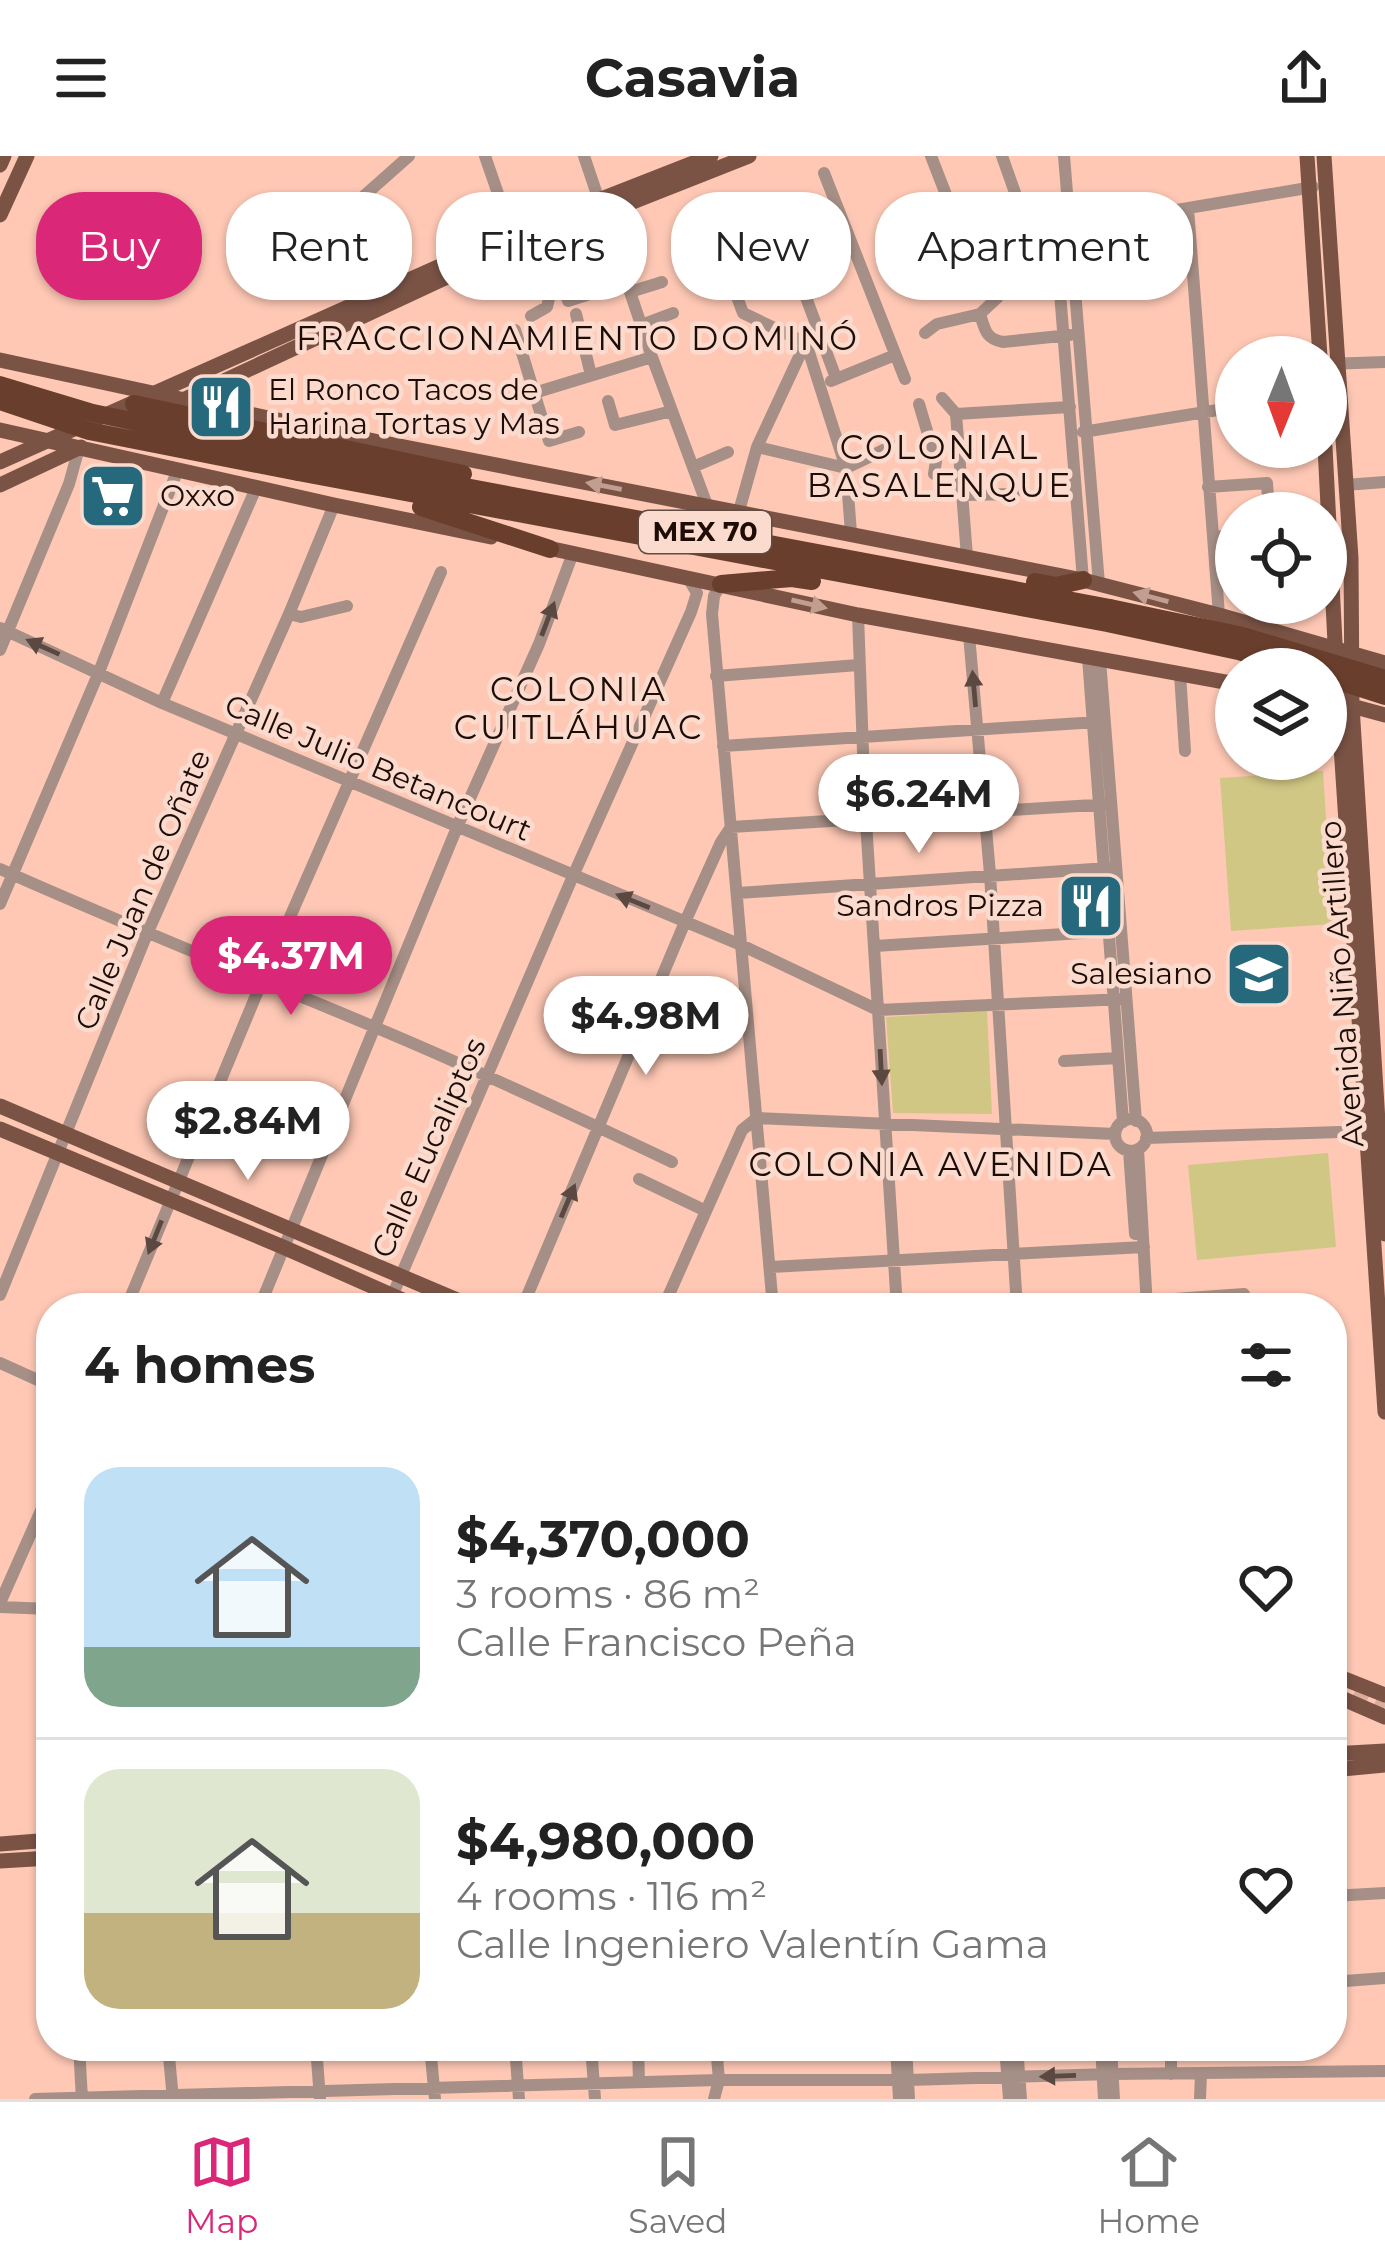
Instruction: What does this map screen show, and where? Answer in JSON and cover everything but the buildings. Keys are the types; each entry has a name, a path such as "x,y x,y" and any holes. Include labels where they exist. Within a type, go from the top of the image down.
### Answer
{"highway":[{"name":"MEX 70","path":"0,385 299,464 348,483 915,589 1243,636 1385,679"},
{"name":"MEX 70","path":"0,401 89,431 807,551 1108,615 1227,648"},
{"path":"134,404 158,402 236,426 548,490 665,525"},
{"path":"348,483 550,549"},
{"path":"807,551 884,555 1057,586 1091,582"},
{"path":"721,584 792,578 915,589"},
{"path":"1347,688 1383,708"}],"main road":[{"path":"0,166 4,156"},
{"path":"0,215 28,156"},
{"path":"632,192 711,156"},
{"path":"642,192 749,156"},
{"name":"Avenida Niño Artillero","path":"1307,156 1318,185 1330,336"},
{"name":"Avenida Niño Artillero","path":"1320,336 1318,185 1324,156"},
{"path":"0,485 111,434 158,402 436,271"},
{"path":"183,400 360,308 436,279"},
{"path":"0,360 158,402 183,400 850,533 1091,582 1215,614"},
{"path":"78,378 101,394 110,415 111,434"},
{"path":"0,462 134,404"},
{"path":"156,463 156,442 182,426 236,426"},
{"path":"0,430 334,506 857,615 1215,680"},
{"path":"379,442 398,460"},
{"name":"Avenida Niño Artillero","path":"1327,468 1344,648"},
{"name":"Avenida Niño Artillero","path":"1343,468 1351,558 1344,648"},
{"path":"479,478 514,469"},
{"path":"1251,624 1334,648"},
{"path":"1304,639 1310,648"},
{"path":"1347,652 1385,663"},
{"path":"1347,703 1383,708"},
{"path":"1347,734 1383,708"},
{"name":"Avenida Niño Artillero","path":"1347,734 1373,1131 1385,1412"},
{"path":"0,1106 441,1293"},
{"path":"0,1129 283,1247 372,1293"},
{"name":"Avenida Niño Artillero","path":"1373,1131 1385,1234"},
{"path":"1347,1701 1382,1716"},
{"path":"1347,1758 1385,1762"},
{"path":"1347,1770 1385,1762"},
{"path":"0,1844 36,1841"},
{"path":"0,1861 36,1859"}],"street":[{"path":"360,308 329,227 409,156"},
{"path":"485,156 497,192"},
{"path":"584,156 596,192"},
{"path":"931,156 945,192"},
{"path":"1002,156 1015,192"},
{"path":"1063,192 1064,156"},
{"path":"824,173 904,379"},
{"path":"1193,207 1318,185"},
{"path":"1193,272 1215,563"},
{"path":"647,284 662,282"},
{"path":"531,316 547,307 549,300"},
{"path":"632,300 707,505"},
{"path":"738,300 743,313 806,343 846,468 850,533"},
{"path":"807,300 836,378"},
{"path":"925,333 937,324 980,314 995,300"},
{"path":"1063,300 1070,407 1079,432"},
{"path":"1073,300 1091,582"},
{"path":"641,325 673,313"},
{"path":"576,314 591,375"},
{"path":"980,314 986,335 993,340 1078,334"},
{"path":"514,330 549,441 579,432"},
{"path":"739,511 757,447 806,343"},
{"path":"819,386 895,356"},
{"path":"534,393 652,357"},
{"path":"1347,363 1385,362"},
{"path":"942,398 956,414 967,557"},
{"path":"608,401 615,425 672,411"},
{"path":"920,404 935,467 960,461"},
{"path":"956,414 1070,407"},
{"path":"1079,432 1215,410"},
{"path":"757,447 846,468 892,446"},
{"path":"0,650 4,630 69,484 79,448"},
{"path":"693,467 728,452"},
{"path":"0,904 6,872 99,672 178,469"},
{"path":"1345,485 1385,482"},
{"path":"1208,487 1267,483 1268,492"},
{"path":"162,703 256,488"},
{"path":"963,495 1014,494"},
{"name":"Calle Juan de Oñate","path":"0,1295 147,934 334,506"},
{"path":"265,1293 573,553"},
{"path":"132,1293 347,780 441,572"},
{"path":"687,577 697,593 691,612"},
{"path":"721,584 712,614 716,676 772,1293"},
{"path":"289,614 301,616 347,606"},
{"path":"691,612 702,608 712,614"},
{"name":"Calle Eucaliptos","path":"393,1293 691,612"},
{"path":"857,615 896,1293"},
{"name":"Calle Julio Betancourt","path":"4,630 162,703 741,945 878,1010"},
{"path":"969,635 990,874 1016,1293"},
{"path":"1094,659 1125,1126 1117,1143 1138,1146 1373,1131"},
{"path":"716,676 858,665"},
{"path":"1180,674 1185,751"},
{"path":"723,746 1098,722"},
{"path":"731,827 1104,804"},
{"path":"528,1293 685,922 731,827"},
{"path":"738,893 1109,868"},
{"path":"6,872 375,1027 672,1162"},
{"path":"874,946 1114,931"},
{"path":"878,1010 1118,999"},
{"path":"1118,999 1125,1126"},
{"path":"1064,1061 1118,1058"},
{"path":"670,1293 742,1130 757,1118 1006,1128 1144,1127 1138,1146 1144,1293"},
{"path":"639,1179 706,1211"},
{"path":"771,1267 1140,1247"},
{"path":"0,1363 36,1379"},
{"path":"36,1522 0,1605 36,1608"},
{"path":"1347,1895 1385,1894"},
{"path":"1347,1981 1385,1978"},
{"path":"80,2061 82,2098"},
{"path":"169,2061 172,2098"},
{"path":"317,2061 320,2094"},
{"path":"431,2061 434,2093"},
{"path":"516,2061 519,2092"},
{"path":"592,2061 595,2099"},
{"path":"638,2061 639,2082"},
{"path":"714,2099 717,2061"},
{"path":"899,2061 909,2099"},
{"path":"899,2099 905,2061"},
{"path":"1009,2061 1014,2077"},
{"path":"1015,2098 1016,2061"},
{"path":"1105,2061 1114,2099"},
{"path":"1105,2099 1109,2061"},
{"path":"1172,2061 1172,2074"},
{"path":"35,2099 519,2092 719,2080 1385,2071"},
{"path":"1200,2099 1201,2073"},
{"path":"805,2082 806,2099"}],"shaded area":[{"path":"1220,780 1324,780 1333,924 1231,931"},
{"path":"987,1011 992,1114 893,1113 886,1017"},
{"path":"1328,1153 1336,1247 1197,1260 1188,1165"}],"tunnel":[{"path":"1354,1693 1385,1707"}],"place":[{"name":"El Ronco Tacos de Harina Tortas y Mas","path":"221,407"},
{"name":"Oxxo","path":"113,496"},
{"name":"Sandros Pizza","path":"1091,906"},
{"name":"Salesiano","path":"1259,974"}],"district":[{"name":"FRACCIONAMIENTO DOMINÓ","path":"578,338"},
{"name":"COLONIAL BASALENQUE","path":"940,466"},
{"name":"COLONIA CUITLÁHUAC","path":"579,708"},
{"name":"COLONIA AVENIDA","path":"931,1164"}]}
